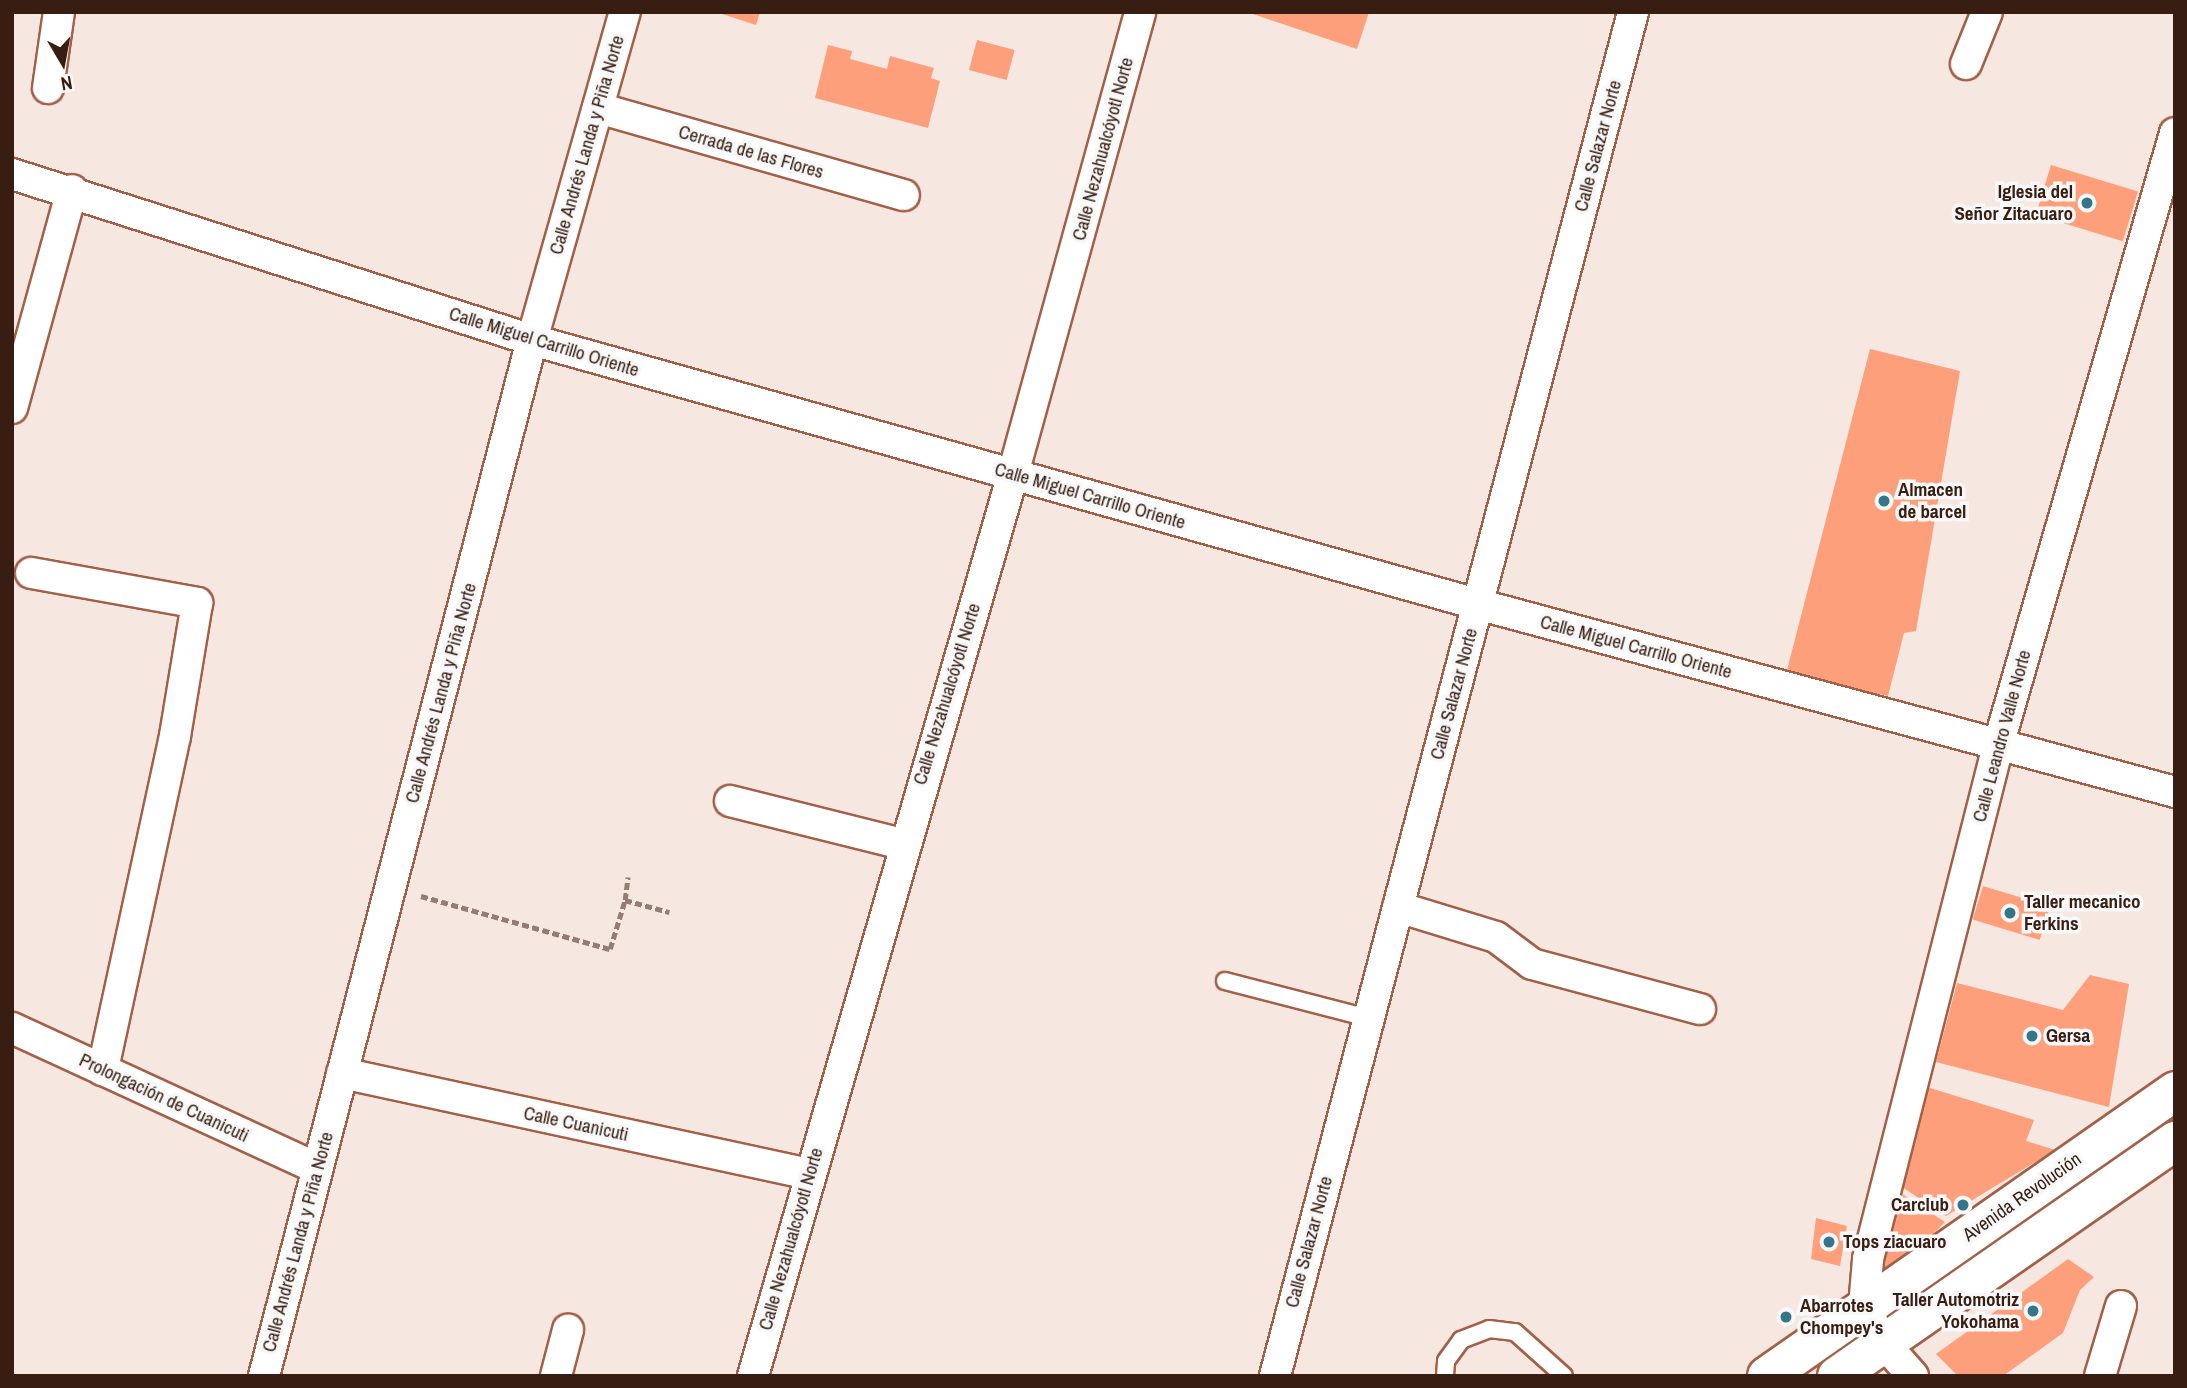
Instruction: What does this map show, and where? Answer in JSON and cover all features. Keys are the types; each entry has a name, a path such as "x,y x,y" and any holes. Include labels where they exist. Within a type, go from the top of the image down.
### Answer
{"main road":[{"name":"Avenida Revolución","path":"1768,1376 2175,1091"},
{"name":"Avenida Revolución","path":"1837,1376 2175,1141"}],"street":[{"path":"48,88 59,12"},
{"name":"Calle Andrés Landa y Piña Norte","path":"264,1376 532,340 625,12"},
{"name":"Calle Nezahualcóyotl Norte","path":"753,1376 903,844 1013,474 1140,12"},
{"name":"Calle Salazar Norte","path":"1275,1376 1633,12"},
{"path":"1966,64 1987,12"},
{"name":"Cerrada de las Flores","path":"598,108 904,195"},
{"name":"Calle Leandro Valle Norte","path":"1864,1307 1868,1259 1998,746 2175,133"},
{"name":"Calle Miguel Carrillo Oriente","path":"12,174 72,190 532,340 1477,604 2175,792"},
{"path":"12,408 72,190"},
{"path":"31,573 197,603 175,736 103,1070"},
{"path":"730,800 903,844"},
{"path":"1398,907 1496,937 1532,964 1700,1009"},
{"name":"Prolongación de Cuanicuti","path":"12,1028 317,1168"},
{"name":"Calle Cuanicuti","path":"342,1073 810,1174"},
{"path":"2100,1376 2121,1306"},
{"path":"1864,1307 1883,1342 1913,1376"},
{"path":"556,1376 569,1330"}],"lane":[{"path":"1225,981 1368,1018"},
{"path":"1445,1376 1446,1361 1461,1340 1489,1329 1515,1332 1564,1376"}],"path":[{"path":"411,894 610,949 625,901 628,877"},
{"path":"625,901 669,912"}],"building":[{"path":"716,12 760,12 756,25"},
{"path":"1247,12 1369,12 1357,49"},
{"path":"977,40 1015,50 1007,80 969,70"},
{"path":"828,45 852,51 850,59 887,69 890,56 934,68 931,78 940,81 928,128 815,98"},
{"name":"Iglesia del Señor Zitacuaro","path":"2051,165 2138,192 2123,241 2036,215"},
{"name":"Almacen de barcel","path":"1870,349 1960,371 1916,631 1904,633 1888,696 1786,674"},
{"name":"Taller mecanico Ferkins","path":"1983,886 2050,906 2040,940 1973,919"},
{"name":"Gersa","path":"2090,975 2129,984 2109,1107 1936,1062 1957,983 2063,1010"},
{"path":"1917,1084 2034,1120 2026,1141 2055,1150 1946,1216 1893,1181"},
{"path":"1893,1188 1945,1222 1876,1291"},
{"name":"Tops ziacuaro","path":"1816,1218 1847,1226 1840,1266 1811,1259"},
{"name":"Taller Automotriz Yokohama","path":"2068,1259 2094,1277 2080,1290 2063,1333 2003,1376 1958,1376 1936,1354"}],"place":[{"name":"Iglesia del Señor Zitacuaro","path":"2087,203"},
{"name":"Almacen de barcel","path":"1884,501"},
{"name":"Taller mecanico Ferkins","path":"2010,913"},
{"name":"Gersa","path":"2032,1036"},
{"name":"Carclub","path":"1963,1205"},
{"name":"Tops ziacuaro","path":"1829,1242"},
{"name":"Taller Automotriz Yokohama","path":"2033,1311"},
{"name":"Abarrotes Chompey's","path":"1786,1317"}]}
